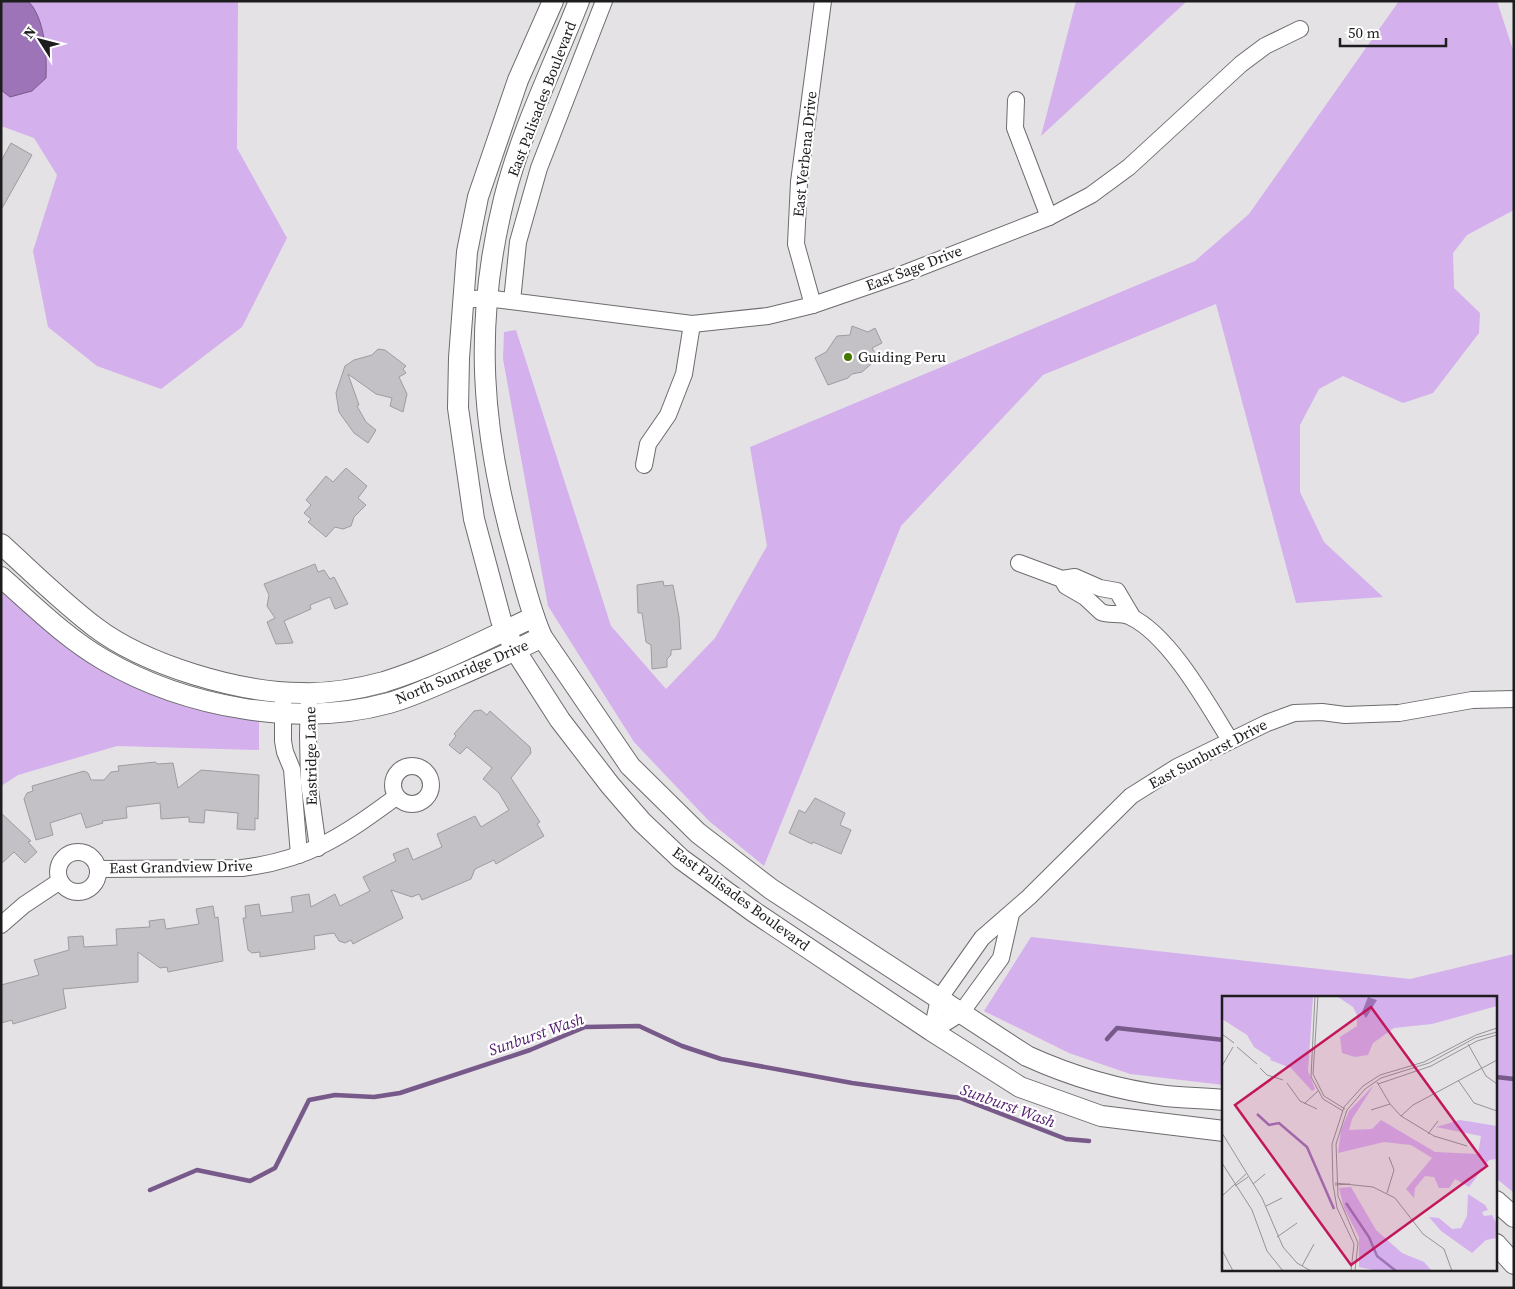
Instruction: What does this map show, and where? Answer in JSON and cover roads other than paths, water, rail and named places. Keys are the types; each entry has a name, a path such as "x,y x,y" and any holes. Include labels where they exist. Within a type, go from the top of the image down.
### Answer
{"street":[{"name":"East Palisades Boulevard","path":"553,1 518,80 483,181 467,252 463,300 458,408 465,471 474,519 501,620 515,650 560,720 610,785 642,822 681,859 754,912 932,1031 1020,1087 1056,1102 1101,1116 1222,1131"},
{"name":"East Palisades Boulevard","path":"579,1 520,146 505,198 491,261 486,298 483,348 486,404 502,506 534,617 542,637 630,766 698,833 771,889 1027,1056 1056,1069 1109,1085 1166,1096 1222,1100"},
{"name":"East Palisades Boulevard","path":"512,301 518,242 539,168 604,1"},
{"name":"East Verbena Drive","path":"813,305 796,244 799,182 823,1"},
{"name":"East Sage Drive","path":"463,300 486,298 692,324 768,316 813,305 903,274 1049,217 1091,195 1129,166 1240,64 1265,46 1300,29"},
{"path":"1016,100 1015,128 1049,217"},
{"path":"644,465 648,444 668,415 684,374 692,324"},
{"name":"North Sunridge Drive","path":"1,544 96,628 130,648 188,672 232,684 283,692 310,703 357,710 389,703 542,637"},
{"path":"1019,563 1062,579 1075,577 1100,588 1117,591 1133,618"},
{"name":"North Sunridge Drive","path":"1,577 78,642 104,660 131,674 165,689 199,700 283,712 344,690 383,682 444,660 534,617"},
{"path":"1062,579 1066,586 1086,597 1101,612 1124,614 1133,618 1159,638 1186,672 1230,740"},
{"name":"Eastridge Lane","path":"283,692 283,742 292,769 299,855"},
{"name":"East Sunburst Drive","path":"932,1031 939,999 982,938 1011,914 1131,796 1177,766 1230,740 1294,713 1322,712 1346,715 1399,713 1472,700 1514,699"},
{"name":"Eastridge Lane","path":"310,703 308,735 309,783 318,848"},
{"name":"East Grandview Drive","path":"98,869 242,868 265,865 318,848 344,835 396,797"},
{"path":"72,852 86,853 96,862 98,869 96,881 87,890 75,892 69,890 60,881 58,867 66,856 72,852"},
{"path":"1,925 60,881"},
{"path":"932,1031 960,1013 1000,958 1011,914"},
{"path":"1498,1203 1514,1217"},
{"path":"1498,1246 1514,1264"}],"waterway":[{"name":"Sunburst Wash","path":"150,1190 197,1170 250,1181 275,1168 309,1100 335,1095 374,1097 400,1093 530,1050 585,1027 639,1026 682,1046 721,1059 852,1083 960,1098 1066,1139 1089,1141"},
{"name":"Sunburst Wash","path":"1107,1039 1117,1028 1222,1040"},
{"name":"Sunburst Wash","path":"1498,1077 1514,1079"}],"place":[{"name":"Guiding Peru","path":"848,357"}]}
